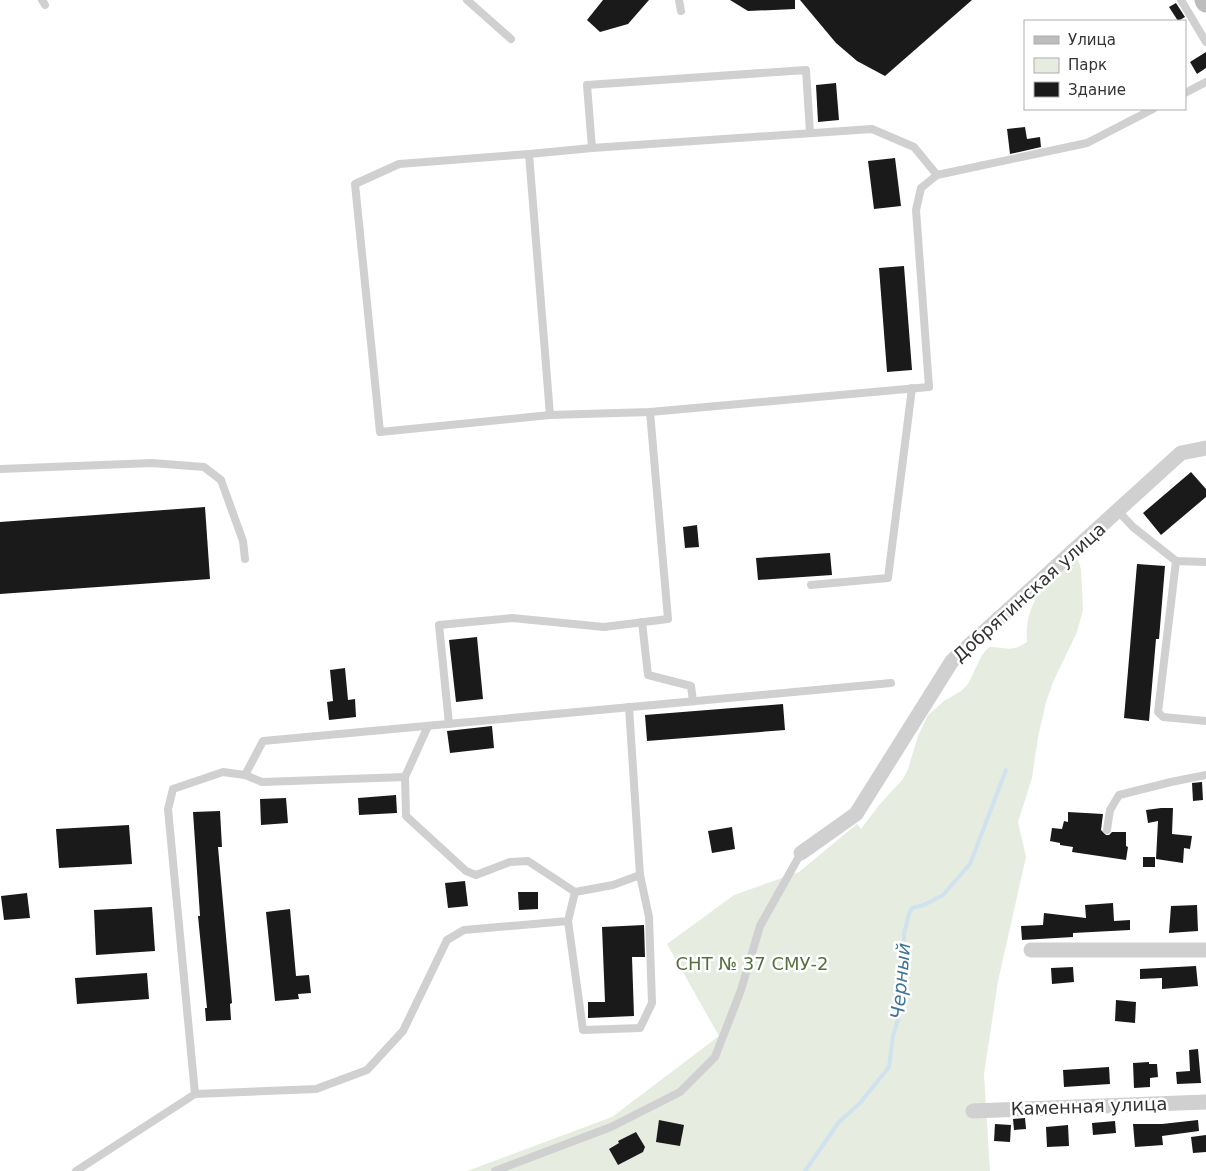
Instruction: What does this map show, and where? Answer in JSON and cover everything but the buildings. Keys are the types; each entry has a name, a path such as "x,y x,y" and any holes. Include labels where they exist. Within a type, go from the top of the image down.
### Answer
{"street":[{"name":"Добрятинская улица","path":"801,854 856,814 952,661 1181,454 1206,448"},
{"path":"1031,950 1206,950"},
{"name":"Каменная улица","path":"973,1111 1206,1102"}],"lane":[{"path":"467,0 511,38"},
{"path":"679,0 681,11"},
{"path":"1182,0 1206,42"},
{"path":"592,148 587,85 746,74 806,70 810,133"},
{"path":"1186,92 1206,82"},
{"path":"937,175 914,147 872,129 592,148 399,164 356,184 380,432 550,415 650,412 929,387 916,210 921,188 937,175 1087,143 1151,110"},
{"path":"529,154 550,415"},
{"path":"811,585 888,578 912,388"},
{"path":"449,724 439,625 512,618 604,627 668,619 650,412"},
{"path":"0,469 152,464 204,467 221,480 243,541 245,559"},
{"path":"1118,511 1133,527 1176,562 1206,562"},
{"path":"1176,562 1158,712 1164,717 1206,721"},
{"path":"642,622 648,675 691,686 693,701"},
{"path":"245,775 263,741 891,683"},
{"path":"575,892 568,921 582,1030 640,1028 652,1003 649,916 640,875 629,707"},
{"path":"428,726 405,777 406,816 466,871 476,875 510,862 528,861 575,892 613,885 640,875"},
{"path":"195,1094 168,809 173,789 222,772 245,775 262,782 405,777"},
{"path":"1107,830 1110,810 1119,795 1206,775"},
{"path":"495,1171 611,1127 680,1092 715,1057 741,990 760,926 801,854"},
{"path":"76,1171 195,1094 316,1089 367,1070 403,1031 447,940 464,930 568,921"}],"green space":[{"name":"СНТ № 37 СМУ-2","path":"1069,557 1078,560 1081,569 1083,610 1077,632 1054,680 1046,702 1038,737 1032,778 1018,822 1026,857 998,981 984,1074 990,1171 467,1171 612,1117 719,1036 667,944 734,895 799,872 857,824 861,829 880,804 903,779 918,736 928,715 968,684 982,655 989,647 1008,649 1027,642 1029,616 1033,605 1044,585"}],"waterway":[{"name":"Черный","path":"805,1171 839,1122 860,1103 889,1067 893,1036 899,1016 897,987 904,958 904,934 909,914 912,908 924,905 943,895 970,864 1006,770"}]}
